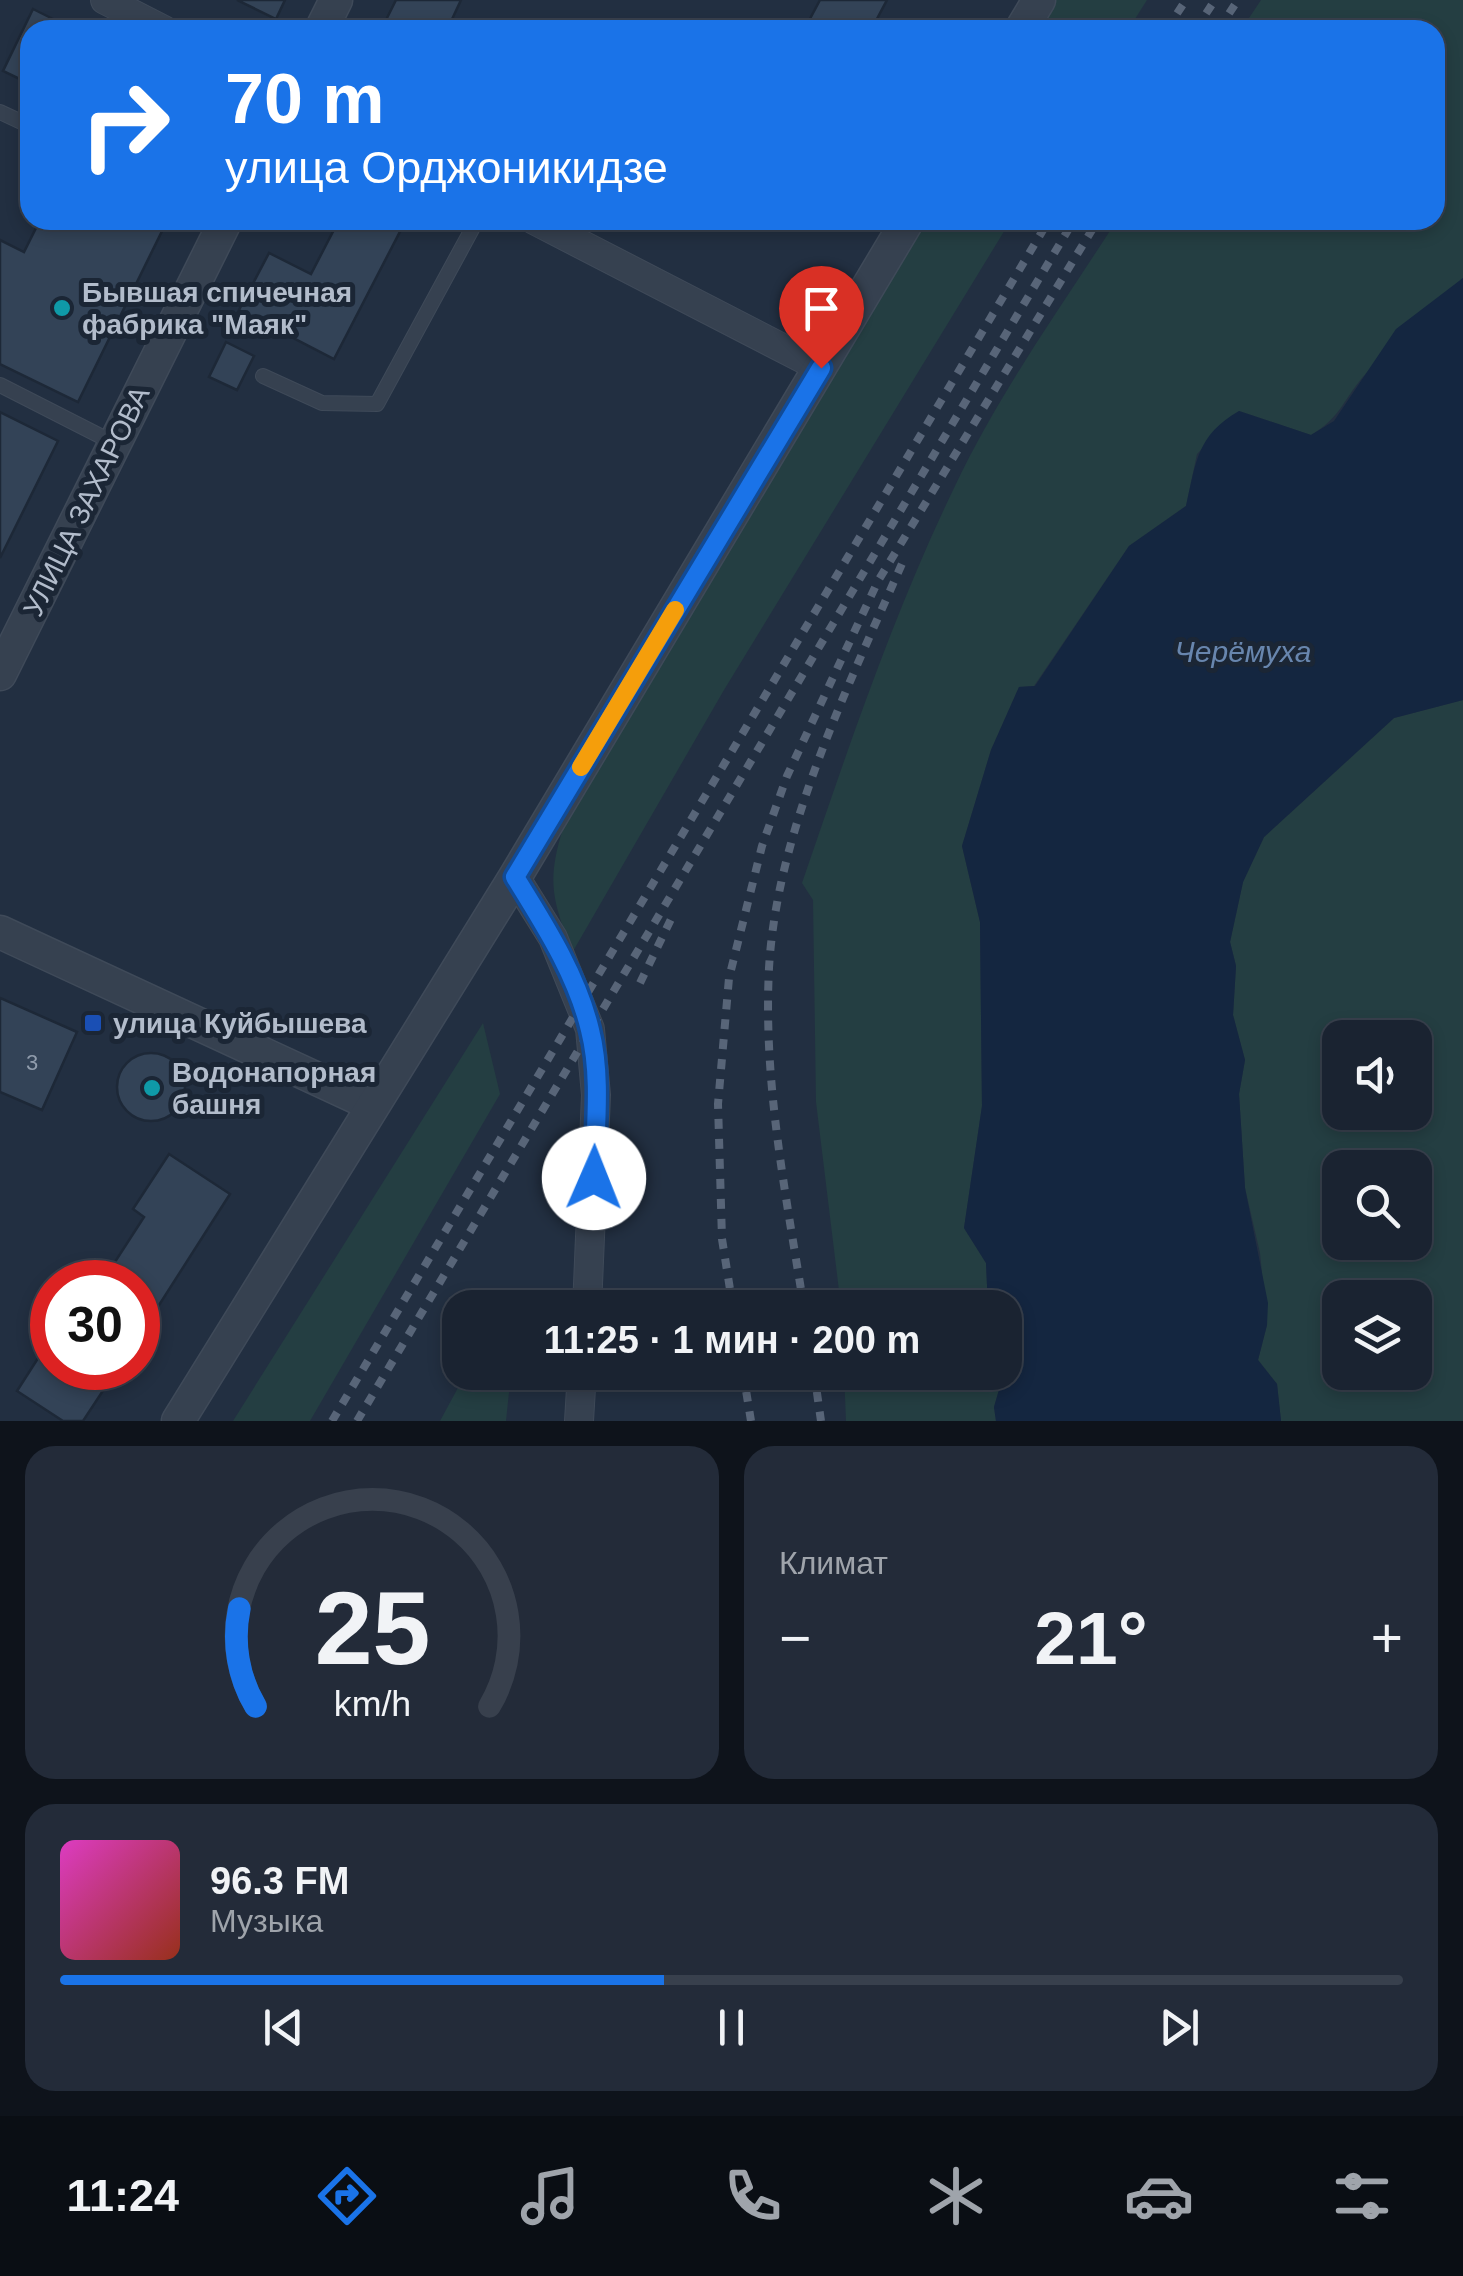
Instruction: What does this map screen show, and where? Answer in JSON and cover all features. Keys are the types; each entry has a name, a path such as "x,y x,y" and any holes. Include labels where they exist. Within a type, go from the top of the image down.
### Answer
{"street":[{"path":"105,0 144,20"},
{"name":"УЛИЦА ЗАХАРОВА","path":"0,674 221,230"},
{"path":"553,230 821,368"},
{"path":"178,1421 515,877 902,230"},
{"path":"515,877 553,938 590,1029 596,1096 588,1290"},
{"path":"0,932 371,1104"},
{"path":"579,1421 581,1390"}],"lane":[{"path":"262,376 322,403 377,404 471,230"},
{"path":"0,385 114,444"}],"green space":[{"path":"1056,0 1147,0 1134,20 1044,20"},
{"path":"1261,0 1463,0 1463,278 1398,339 1362,378 1335,416 1311,435 1239,411 1197,454 1186,506 1129,546 1034,686 1019,687 991,750 962,846 980,922 982,1106 964,1228 986,1263 987,1290 839,1290 816,1102 813,900 802,883 891,633 972,451 1111,230 1445,230 1445,20 1248,20"},
{"path":"919,230 1005,230 724,690 572,953 560,919 553,878 563,828"},
{"path":"1463,700 1463,1421 1281,1421 1277,1384 1258,1360 1267,1325 1260,1253 1245,1188 1239,1094 1245,1060 1233,1015 1236,966 1230,942 1243,882 1264,837 1394,718"},
{"path":"483,1023 500,1094 310,1421 233,1421"},
{"path":"457,1390 509,1390 506,1421 440,1421"},
{"path":"845,1390 999,1390 994,1407 996,1421 846,1421"}],"water":[{"name":"Черёмуха","path":"1463,278 1463,700 1394,718 1264,837 1243,882 1230,942 1236,966 1233,1015 1245,1060 1239,1094 1245,1188 1268,1303 1258,1360 1277,1384 1281,1421 996,1421 994,1407 999,1390 1022,1390 1022,1290 987,1290 986,1263 964,1228 982,1106 980,922 962,846 991,750 1019,687 1035,686 1129,546 1186,506 1200,451 1214,430 1239,411 1311,435 1334,421 1396,329"}],"building":[{"path":"237,0 285,0 276,19"},
{"path":"396,0 461,0 452,20 386,20"},
{"path":"820,0 887,0 876,20 809,20"},
{"path":"33,9 55,20 28,20"},
{"path":"20,36 20,79 3,71"},
{"name":"Бывшая спичечная фабрика \"Маяк\"","path":"35,230 163,230 78,402 0,364 0,240 24,252"},
{"path":"334,230 401,230 334,359 239,310 269,253 311,274"},
{"path":"226,342 254,356 237,390 209,377"},
{"path":"0,412 58,441 0,558"},
{"path":"0,998 77,1032 42,1110 0,1092"},
{"path":"151,1053 164,1055 175,1063 183,1074 183,1100 175,1111 164,1119 151,1121 138,1119 127,1111 119,1100 117,1087 119,1074 127,1063 138,1055"},
{"path":"169,1154 230,1194 160,1304 160,1260 116,1260 144,1217 133,1209"},
{"path":"30,1371 30,1390 103,1390 83,1421 63,1421 17,1391"}],"railway":[{"path":"1173,20 1186,0"},
{"path":"1202,20 1215,0"},
{"path":"1225,20 1238,0"},
{"path":"332,1421 1043,230"},
{"path":"357,1421 1068,230"},
{"path":"730,1290 722,1239 718,1104 729,978 762,846 787,776 878,581 1092,230"},
{"path":"801,1290 777,1139 769,1054 769,968 775,916 786,863 819,759 904,559"},
{"path":"640,983 674,913"},
{"path":"746,1390 751,1421"},
{"path":"817,1390 821,1421"}],"slow traffic":[{"path":"581,767 675,610"}],"place":[{"name":"Бывшая спичечная фабрика \"Маяк\"","path":"62,308"},
{"name":"улица Куйбышева","path":"93,1023"},
{"name":"Водонапорная башня","path":"152,1088"}],"route":[{"path":"594,1178 595,1058 590,1029 553,938 515,877 821,368"}]}
